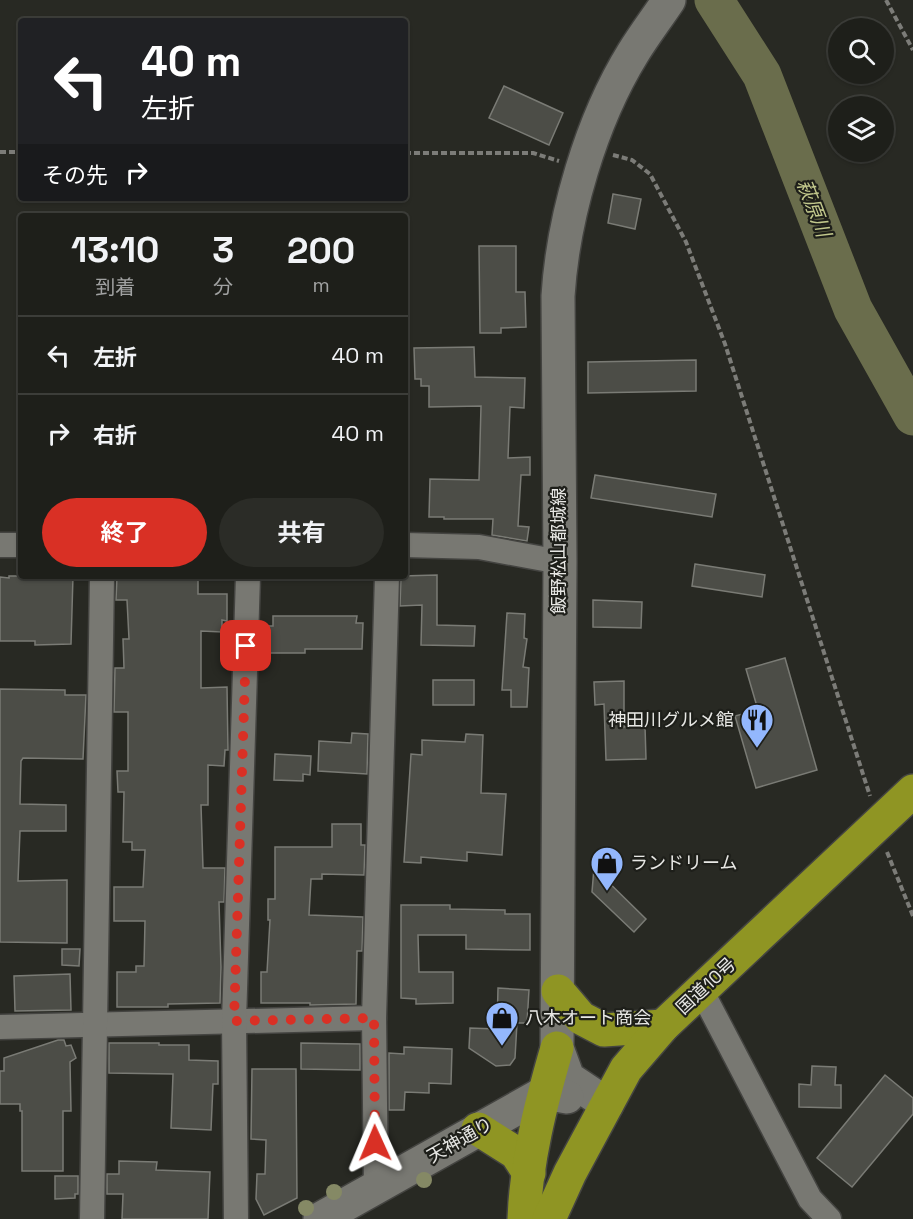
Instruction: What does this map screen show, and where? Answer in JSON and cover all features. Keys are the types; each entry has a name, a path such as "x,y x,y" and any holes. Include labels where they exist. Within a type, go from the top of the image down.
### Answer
{"highway":[{"name":"国道10号","path":"549,1219 626,1069 663,1026 880,809 913,791"},
{"path":"558,991 580,1018 604,1030 663,1026"},
{"path":"524,1219 529,1173 544,1093 557,1048"},
{"path":"478,1129 516,1153 529,1173"}],"main road":[{"name":"飯野松山都城線","path":"607,1104 568,1078 557,1048 560,562 558,296 565,239 593,160 601,117 632,55 669,0"},
{"name":"天神通り","path":"320,1219 544,1093"},
{"path":"544,1093 607,1104"}],"street":[{"path":"0,545 18,545"},
{"path":"408,545 478,547 560,562"},
{"path":"92,1219 102,579"},
{"path":"236,1219 234,1021 248,579"},
{"path":"376,1189 374,1018 387,579"},
{"path":"701,990 810,1199 829,1219"},
{"path":"0,1027 374,1018"}],"path":[{"path":"886,0 913,50"},
{"path":"0,152 18,152"},
{"path":"408,153 533,153 593,160 632,160 650,174 686,242 726,344 880,809"},
{"path":"885,847 913,916"}],"building":[{"path":"504,86 563,113 549,145 489,118"},
{"path":"613,194 641,199 635,229 608,223"},
{"path":"479,246 516,246 516,292 525,292 526,327 501,328 501,333 480,333"},
{"path":"474,347 475,377 525,378 524,408 510,407 508,458 530,457 530,475 521,475 518,526 529,527 527,541 492,535 493,519 429,517 430,479 479,480 481,406 429,407 429,386 421,386 421,379 415,379 414,348"},
{"path":"696,360 696,391 588,393 588,362"},
{"path":"595,475 716,494 712,517 591,498"},
{"path":"695,564 765,575 762,597 692,586"},
{"path":"437,575 437,625 475,626 474,646 421,645 422,605 400,606 401,579 408,579 408,576"},
{"path":"9,576 18,576 18,579 73,579 71,644 35,645 35,641 0,641 0,577 9,578"},
{"path":"117,579 198,579 198,594 227,594 227,621 222,620 222,632 201,631 201,688 227,687 228,750 225,750 224,766 208,765 208,805 201,805 203,868 225,868 224,902 219,902 220,1003 168,1004 168,1007 117,1007 117,972 136,972 136,966 144,966 145,921 114,921 114,887 143,887 145,850 132,850 132,842 123,842 124,792 118,792 117,771 128,771 128,712 114,712 115,668 124,668 123,639 129,639 127,600 116,600"},
{"path":"593,600 642,602 641,628 593,627"},
{"path":"507,613 525,614 524,638 527,639 523,667 529,668 527,707 511,707 511,690 502,690"},
{"path":"273,616 357,616 356,623 363,623 362,649 305,649 305,653 267,653 266,626 273,626"},
{"path":"785,658 817,770 756,788 735,716 758,710 746,669"},
{"path":"433,680 474,680 474,705 433,705"},
{"path":"624,681 624,727 645,726 646,759 606,760 604,704 595,705 594,682"},
{"path":"0,689 65,690 65,695 86,695 83,759 23,758 21,761 20,804 66,805 66,831 20,831 18,881 67,880 67,943 0,942"},
{"path":"352,733 368,734 367,774 318,771 319,741 351,743"},
{"path":"466,734 483,735 481,793 506,794 502,855 467,852 467,861 421,857 421,863 404,862 411,754 422,755 422,740 465,742"},
{"path":"275,754 311,756 310,775 303,774 303,781 274,780"},
{"path":"332,824 361,824 361,845 365,845 364,875 322,874 322,879 311,879 309,915 363,917 362,951 357,951 356,1004 261,1003 261,972 267,972 270,920 268,920 268,899 275,899 275,847 332,847"},
{"path":"594,868 646,919 634,932 592,892"},
{"path":"401,905 450,905 450,909 505,910 505,914 530,914 530,950 466,949 466,935 418,935 419,972 453,972 453,1003 416,1004 416,999 401,998"},
{"path":"62,949 80,949 79,966 62,965"},
{"path":"70,974 71,1010 15,1011 14,976"},
{"path":"498,988 529,990 527,1023 517,1023 515,1058 510,1065 496,1066 469,1048 470,1028 497,1029"},
{"path":"64,1040 66,1046 71,1045 76,1058 70,1062 71,1111 63,1111 63,1171 22,1171 22,1111 20,1111 20,1104 0,1104 0,1071 4,1071 4,1058"},
{"path":"109,1043 189,1045 189,1060 218,1061 218,1084 213,1084 211,1130 171,1128 173,1074 109,1073"},
{"path":"301,1043 360,1044 360,1070 301,1069"},
{"path":"404,1047 452,1049 451,1084 429,1083 429,1093 405,1092 404,1110 389,1110 389,1053 404,1054"},
{"path":"812,1066 836,1067 835,1085 841,1085 841,1108 799,1107 799,1084 811,1085"},
{"path":"252,1069 296,1069 297,1198 264,1215 256,1199 257,1174 265,1174 266,1140 251,1139"},
{"path":"885,1075 913,1098 913,1114 852,1187 817,1158"},
{"path":"119,1161 157,1162 156,1170 210,1172 208,1219 122,1219 123,1194 107,1194 107,1174 119,1174"},
{"path":"55,1176 78,1176 78,1194 75,1194 75,1198 55,1199"}],"waterway":[{"name":"萩原川","path":"714,0 762,75 853,309 913,416"}],"place":[{"name":"神田川グルメ館","path":"757,749"},
{"name":"ランドリーム","path":"607,892"},
{"name":"八木オート商会","path":"502,1047"}],"route":[{"path":"246,646 234,1021 374,1018 375,1143"}]}
